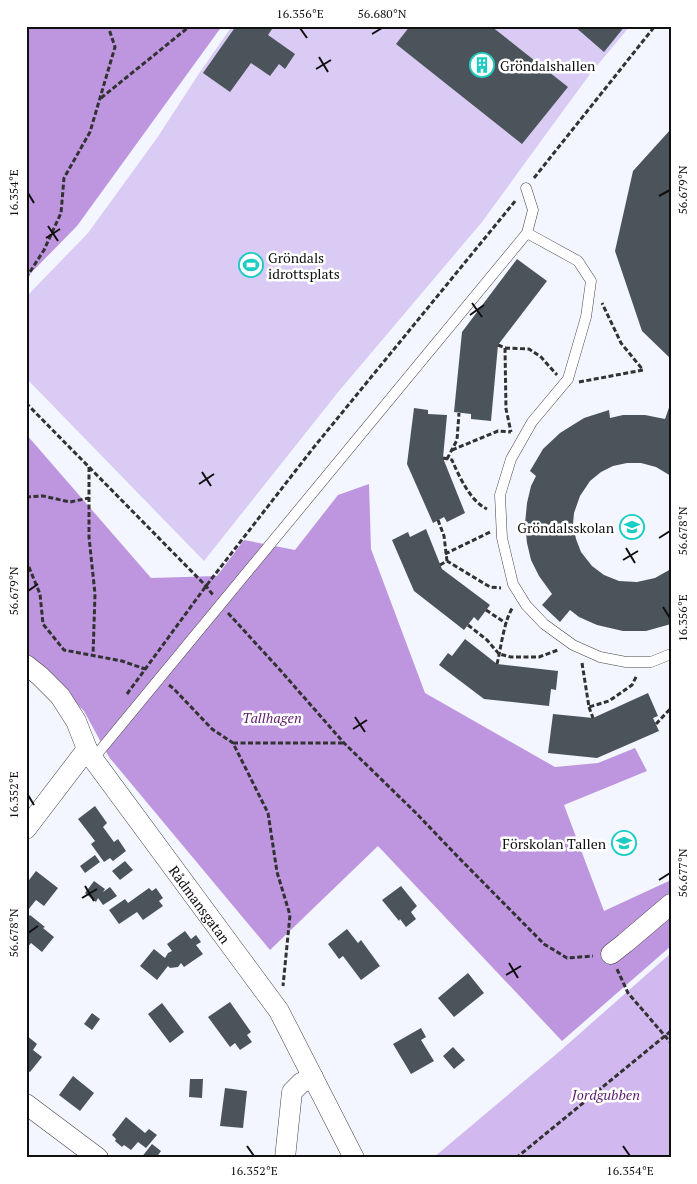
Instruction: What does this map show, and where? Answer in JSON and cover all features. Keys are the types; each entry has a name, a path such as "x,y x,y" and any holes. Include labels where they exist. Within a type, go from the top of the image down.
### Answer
{"street":[{"name":"Rådmansgatan","path":"26,665 60,696 76,721 90,754 279,1010 354,1158"},
{"path":"26,829 90,754"},
{"path":"611,954 671,904"},
{"path":"285,1158 292,1092 301,1083 313,1077"},
{"path":"26,1104 98,1158"}],"lane":[{"path":"90,754 159,679 528,233 533,210 526,188"},
{"path":"528,233 578,261 591,281 586,316 568,379 532,422 511,459 500,495 502,538 513,584 526,605 544,624 576,647 600,657 626,662 651,662 671,654"}],"path":[{"path":"26,278 44,250 61,213 64,178 90,132 101,99 115,47 108,26"},
{"path":"101,99 190,26"},
{"path":"122,701 206,586 314,448 655,26"},
{"path":"498,345 505,348 506,409 511,432"},
{"path":"26,403 206,586 344,743 416,813 544,944 567,958 611,954 628,993 671,1043"},
{"path":"447,459 457,440 459,413"},
{"path":"452,450 498,432 526,433"},
{"path":"442,458 452,460 462,484 482,507 501,521 446,554"},
{"path":"89,466 89,537 95,594 93,656"},
{"path":"26,497 43,496 70,502 89,498"},
{"path":"438,520 444,536 446,561"},
{"path":"26,560 40,594 42,624 64,650 122,661 146,669 174,688 212,728 233,743 268,813 277,872 290,915 279,1010"},
{"path":"446,561 490,587 519,593 506,624 498,664"},
{"path":"440,565 446,561"},
{"path":"486,610 506,624"},
{"path":"468,625 487,640 499,654 511,657 539,656 576,647 593,718"},
{"path":"589,707 609,701 632,685 642,662"},
{"path":"656,724 671,708"},
{"path":"233,743 344,743"},
{"path":"516,1158 671,1031"}],"green space":[{"path":"26,26 222,26 77,226 26,278"},
{"name":"Tallhagen","path":"26,434 151,578 217,576 244,540 295,550 338,495 369,484 371,549 425,693 555,767 598,763 635,748 647,771 564,805 604,911 671,880 671,946 562,1041 378,846 270,950 109,757 84,711 26,653"},
{"name":"Jordgubben","path":"671,953 671,1158 433,1158 560,1051"}],"shaded area":[{"name":"Gröndals idrottsplats","path":"232,26 630,26 590,74 482,222 339,391 204,561 26,378 26,297 88,233 157,138"}],"building":[{"path":"236,26 274,26 268,35 295,54 285,69 279,64 270,76 251,63 230,92 203,73"},
{"name":"Gröndalshallen","path":"410,26 491,26 568,87 522,144 396,44"},
{"path":"574,26 625,26 604,52"},
{"path":"671,129 671,359 642,331 615,251 633,171"},
{"path":"517,259 547,281 498,345 491,421 471,419 471,414 454,412 462,332"},
{"path":"671,402 671,476 656,467 641,463 613,466 601,472 590,481 580,496 574,513 573,524 581,552 592,566 604,575 619,581 637,582 655,578 671,569 671,624 646,631 623,631 597,625 579,617 570,610 560,622 542,605 552,594 539,576 531,560 527,543 525,524 527,503 531,486 536,476 530,471 543,449 560,433 584,418 609,410 610,418 623,415 645,415 665,419"},
{"path":"414,408 428,410 428,414 447,415 443,458 465,513 447,522 444,517 433,523 407,464"},
{"path":"426,529 442,569 490,605 478,621 474,617 464,630 414,591 392,540 408,532 410,537"},
{"path":"465,639 497,664 558,671 556,690 551,689 549,706 484,699 439,665 448,653 452,656"},
{"path":"648,693 658,716 653,718 659,731 597,758 548,753 553,714 593,718"},
{"path":"95,806 107,823 103,827 114,842 118,839 126,851 113,861 110,858 104,862 91,844 95,841 78,819"},
{"path":"95,855 100,862 85,873 80,866"},
{"path":"125,861 133,870 120,880 112,871"},
{"path":"36,871 58,888 44,906 36,900 28,910 26,908 26,884"},
{"path":"94,881 105,889 103,892 110,887 117,896 103,905 98,898 96,902 85,893"},
{"path":"401,886 417,906 411,912 416,919 406,927 382,900"},
{"path":"149,888 152,891 156,888 163,898 159,901 163,906 143,920 137,912 119,924 109,910 125,899 128,903"},
{"path":"30,915 54,937 42,952 31,943 26,949 26,919"},
{"path":"347,929 358,943 361,940 380,966 361,980 343,956 339,959 328,944"},
{"path":"185,931 191,939 196,935 201,942 196,945 203,954 184,967 181,963 178,967 170,968 168,966 157,980 140,966 154,949 165,958 172,951 167,944"},
{"path":"468,973 484,993 454,1017 438,998"},
{"path":"230,1002 251,1032 247,1035 252,1042 240,1050 235,1043 230,1047 208,1017"},
{"path":"162,1003 184,1032 170,1043 148,1014"},
{"path":"92,1013 100,1019 92,1030 84,1024"},
{"path":"421,1028 426,1037 421,1040 434,1061 411,1074 393,1044"},
{"path":"26,1035 37,1044 33,1050 42,1057 30,1072 26,1070"},
{"path":"453,1047 465,1060 454,1069 443,1056"},
{"path":"73,1076 94,1093 80,1111 59,1095"},
{"path":"190,1079 203,1079 202,1098 189,1097"},
{"path":"225,1088 247,1091 243,1128 220,1126"},
{"path":"126,1117 145,1133 149,1129 157,1135 146,1148 138,1142 131,1150 124,1145 122,1147 115,1141 116,1139 112,1135"},
{"path":"152,1144 161,1151 156,1158 141,1158"}],"place":[{"name":"Gröndalshallen","path":"482,65"},
{"name":"Gröndals idrottsplats","path":"251,265"},
{"name":"Gröndalsskolan","path":"632,527"},
{"name":"Förskolan Tallen","path":"624,843"}]}
